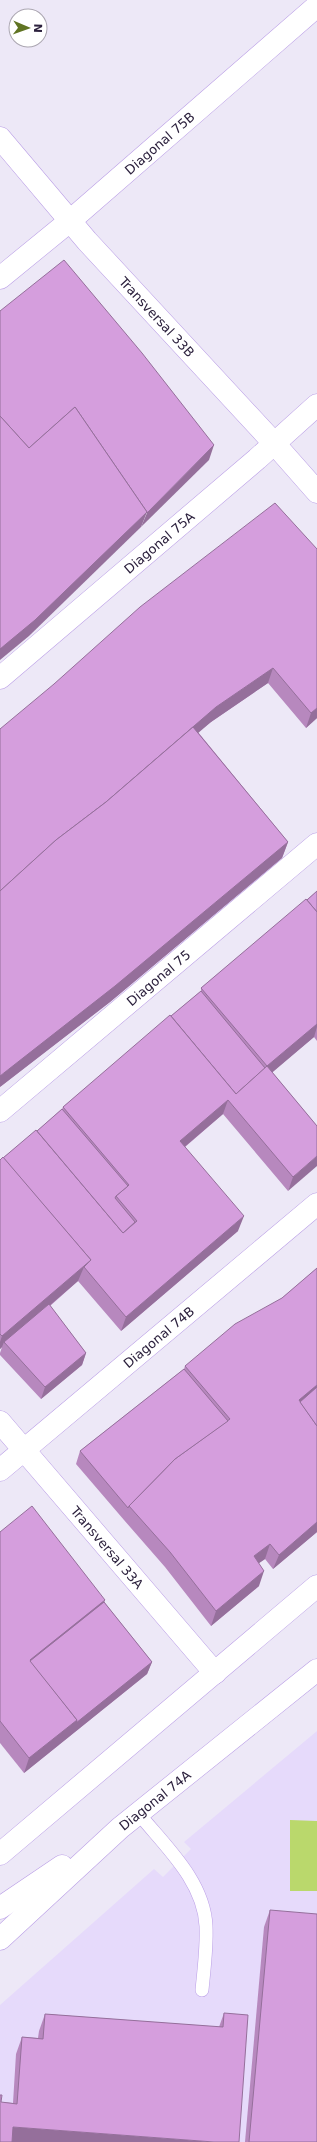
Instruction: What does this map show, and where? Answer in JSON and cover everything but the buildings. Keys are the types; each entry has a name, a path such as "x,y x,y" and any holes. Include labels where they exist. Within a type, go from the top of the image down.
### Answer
{"street":[{"name":"Diagonal 75B","path":"0,278 71,220 317,6"},
{"name":"Transversal 33B","path":"0,138 71,220 87,241 273,442 317,492"},
{"name":"Diagonal 75A","path":"0,678 258,459 273,442 317,405"},
{"name":"Diagonal 75","path":"0,1111 317,844"},
{"name":"Diagonal 74B","path":"0,1470 317,1204"},
{"name":"Transversal 33A","path":"0,1422 214,1673"},
{"path":"0,1854 317,1586"},
{"name":"Diagonal 74A","path":"0,1939 120,1828 317,1670"},
{"path":"0,1908 120,1828"}],"lane":[{"path":"139,1814 178,1862 195,1887 202,1905 206,1924 202,1990"}],"shaded area":[{"path":"317,1731 317,2142 0,2142 0,2005 154,1869 163,1877 191,1849 184,1842"},
{"path":"290,1820 317,1821 317,1891 290,1891"}]}
